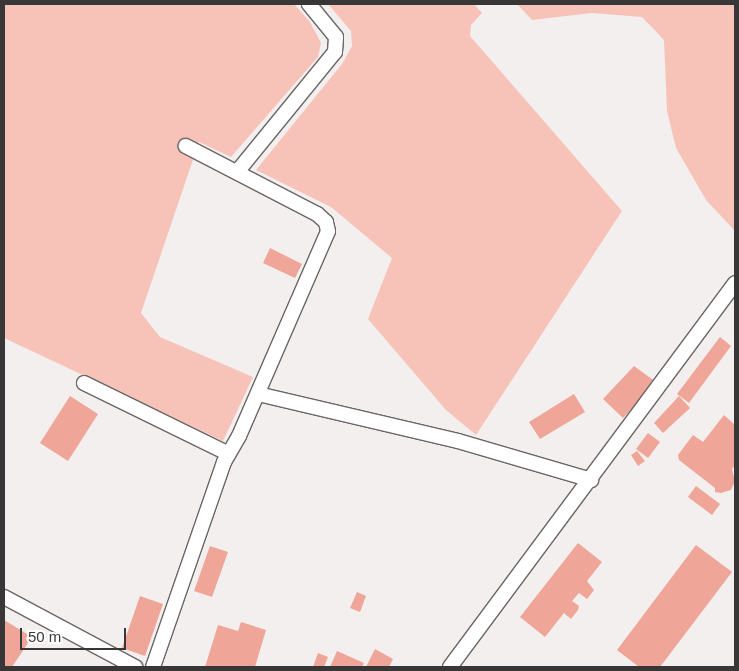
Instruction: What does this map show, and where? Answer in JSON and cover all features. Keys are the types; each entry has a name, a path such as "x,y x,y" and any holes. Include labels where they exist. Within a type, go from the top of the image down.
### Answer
{"street":[{"path":"237,172 335,52 336,37 309,4"},
{"path":"153,667 198,529 229,454 258,394 328,232 326,222 318,214 186,146"},
{"path":"450,667 735,284"},
{"path":"84,383 229,454"},
{"path":"258,394 458,441 591,480"},
{"path":"4,597 135,667"}],"shaded area":[{"path":"4,4 294,4 310,22 321,43 318,57 231,157 199,142 141,313 160,337 253,377 223,441 4,338"},
{"path":"328,4 474,4 482,13 471,25 470,36 622,211 476,435 446,410 368,319 392,258 331,207 256,170 342,64 352,46 351,31"},
{"path":"517,4 735,4 735,231 706,200 676,148 667,111 664,40 642,17 592,13 532,20"}],"building":[{"path":"270,248 302,264 295,278 263,263"},
{"path":"720,337 731,346 689,403 677,394"},
{"path":"634,366 656,382 623,418 603,399"},
{"path":"574,394 585,412 540,439 529,422"},
{"path":"70,396 98,414 68,461 40,443"},
{"path":"679,396 690,408 663,433 654,423"},
{"path":"724,415 735,425 735,465 732,469 735,481 731,490 721,493 715,492 715,488 679,460 678,455 693,435 703,442"},
{"path":"648,433 660,442 648,458 636,449"},
{"path":"637,451 645,461 638,466 631,455"},
{"path":"696,486 720,504 712,515 688,497"},
{"path":"578,543 602,562 587,581 594,590 587,599 579,593 572,601 579,606 578,610 571,619 564,613 545,637 520,617"},
{"path":"696,545 732,572 660,667 639,667 617,650"},
{"path":"210,546 228,552 212,597 194,591"},
{"path":"357,592 366,596 360,612 350,608"},
{"path":"140,596 163,604 145,656 122,648"},
{"path":"4,620 32,637 12,667 4,667"},
{"path":"241,622 266,630 255,667 205,667 218,625 238,631"},
{"path":"375,649 393,659 389,667 366,667"},
{"path":"337,651 364,663 362,667 330,667"},
{"path":"318,653 328,657 324,667 313,667"}]}
